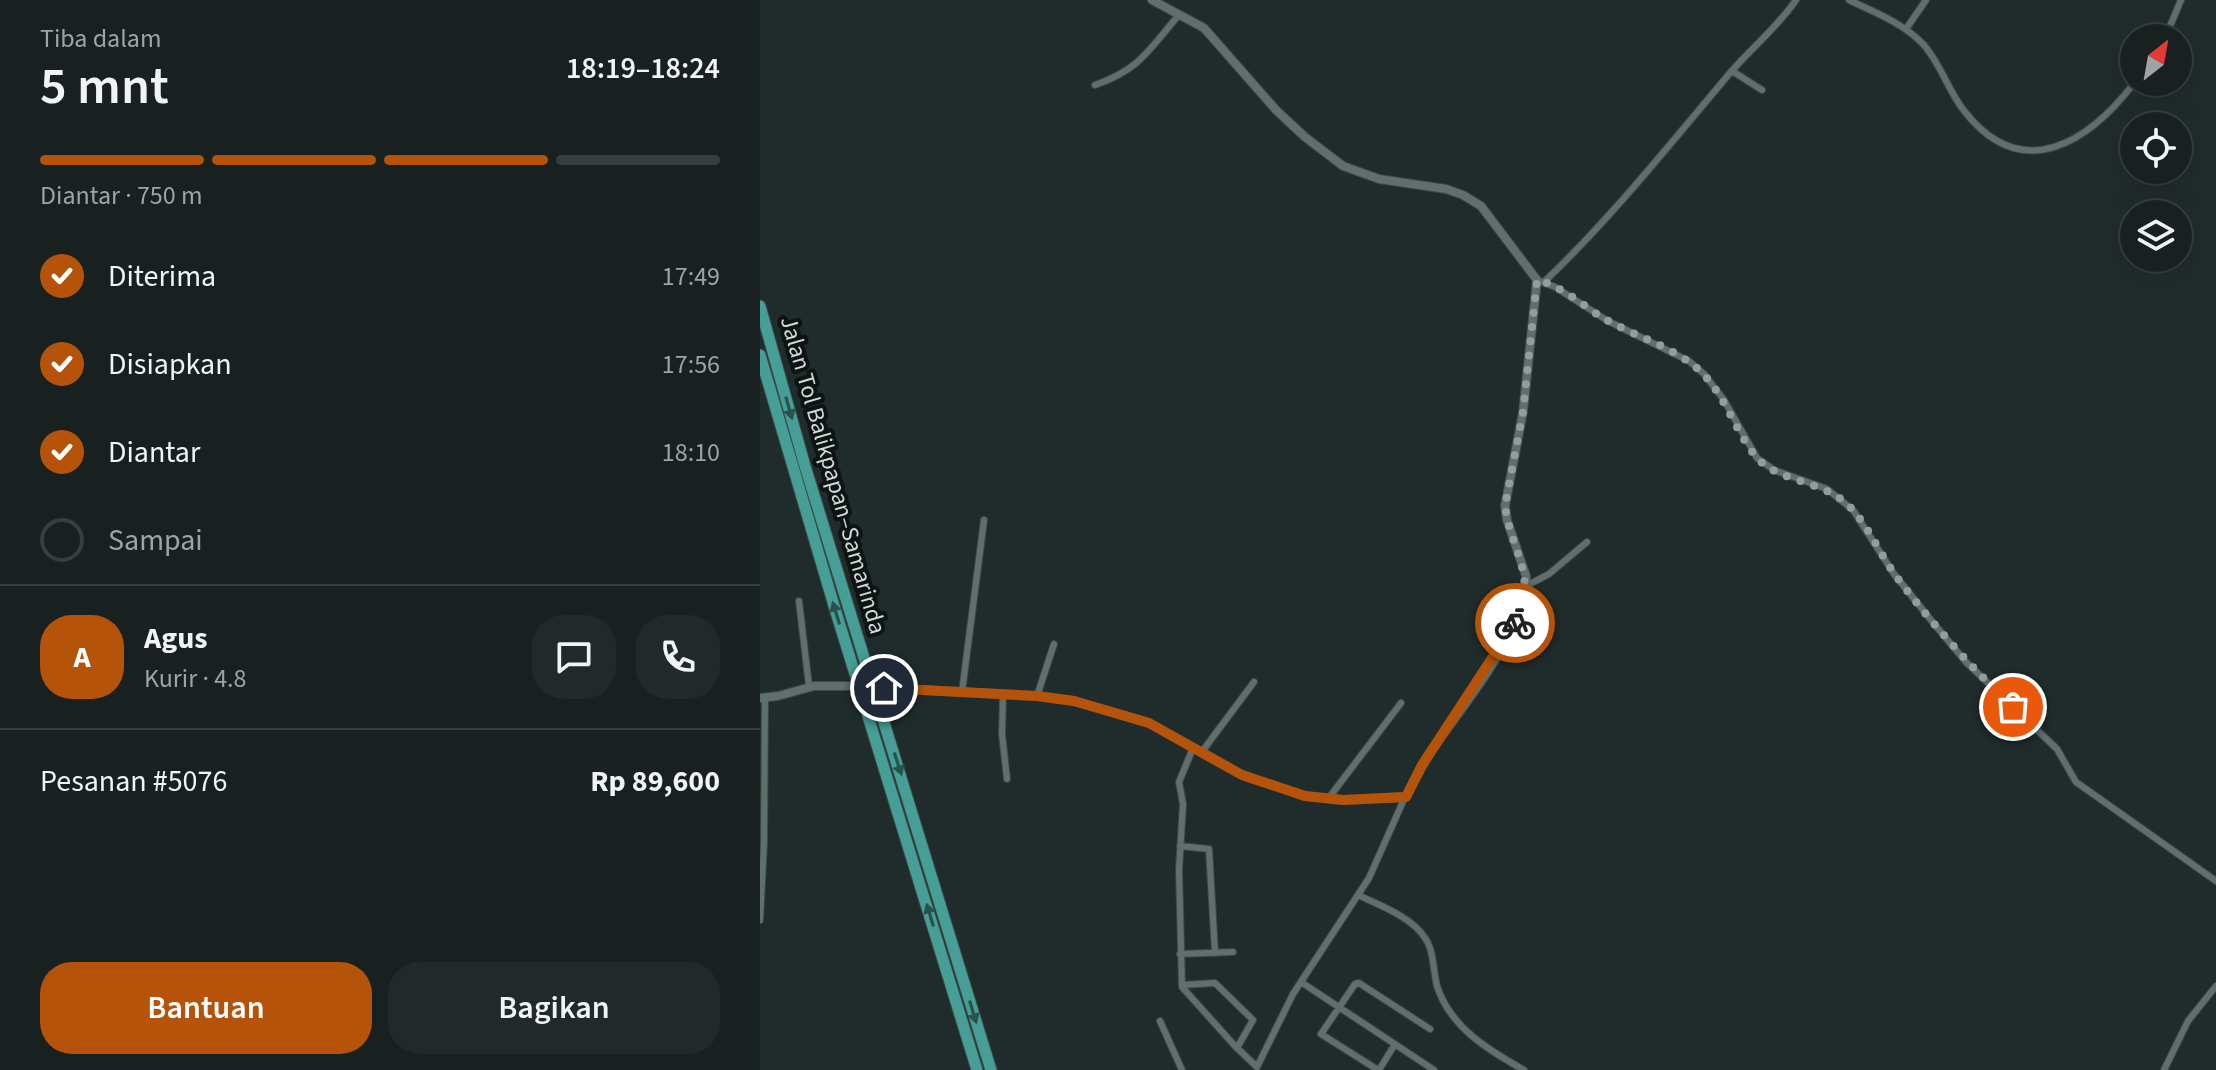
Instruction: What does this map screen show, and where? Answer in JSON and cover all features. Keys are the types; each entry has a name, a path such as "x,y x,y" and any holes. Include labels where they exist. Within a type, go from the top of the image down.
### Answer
{"highway":[{"name":"Jalan Tol Balikpapan–Samarinda","path":"760,306 818,508 991,1070"},
{"name":"Jalan Tol Balikpapan–Samarinda","path":"760,355 805,512 977,1070"}],"street":[{"path":"1152,0 1208,33 1276,110 1343,166 1379,179 1446,189 1463,195 1481,206 1541,281 1608,321 1689,361 1704,374 1724,400 1757,458 1774,470 1827,489 1853,510 1894,574 1935,625 1966,662 2057,749 2076,782 2216,881"},
{"path":"1254,682 1197,751 1179,782 1183,804 1180,846 1182,985 1184,992 1256,1068 1275,1026 1301,982 1369,878 1422,765 1520,615 1526,586 1505,506 1523,412 1541,281 1675,141 1796,0"},
{"path":"1849,0 1906,29 1925,47 1964,111 1977,125 2002,143 2026,152 2042,152 2072,141 2111,110 2123,96"},
{"path":"1906,29 1926,0"},
{"path":"2171,24 2181,0"},
{"path":"1095,85 1135,66 1179,15"},
{"path":"1732,71 1762,90"},
{"path":"962,692 984,520"},
{"path":"1526,586 1549,574 1587,542"},
{"path":"799,601 809,686"},
{"path":"1037,696 1054,644"},
{"path":"760,920 764,806 762,698 809,686 848,686"},
{"path":"884,688 1037,696 1074,701 1136,718 1247,778 1305,796 1328,799 1406,797"},
{"path":"1003,695 1002,734 1007,779"},
{"path":"1328,799 1401,703"},
{"path":"1180,846 1209,849 1215,953"},
{"path":"1358,894 1401,918 1426,938 1439,990 1464,1030 1495,1054 1524,1070"},
{"path":"1180,954 1233,952"},
{"path":"1301,982 1434,1070"},
{"path":"1182,985 1215,983 1253,1020 1237,1048"},
{"path":"1395,1044 1378,1070 1321,1034 1355,984 1359,983 1430,1029"},
{"path":"2164,1070 2188,1021 2216,986"},
{"path":"1160,1021 1182,1070"}],"way so far":[{"path":"1515,623 1520,615 1526,576 1505,506 1523,412 1537,280 1545,281 1608,321 1689,361 1704,374 1724,400 1757,458 1774,470 1827,489 1853,510 1894,574 1935,625 1966,662 2013,707"}],"route":[{"path":"884,688 1060,698 1149,723 1242,775 1305,796 1343,800 1406,797 1422,765 1515,623"}]}
